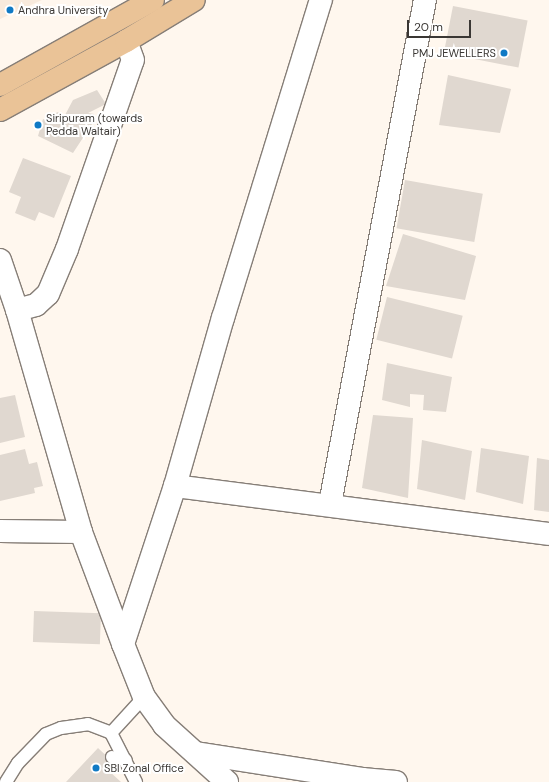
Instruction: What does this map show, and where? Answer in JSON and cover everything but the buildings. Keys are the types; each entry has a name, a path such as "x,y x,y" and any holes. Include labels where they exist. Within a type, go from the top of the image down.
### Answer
{"main road":[{"path":"0,86 153,0"},
{"path":"0,110 126,41 194,0"}],"street":[{"path":"123,644 174,486 223,318 321,0"},
{"path":"330,504 425,0"},
{"path":"17,310 36,305 48,294 67,248 133,60 126,41"},
{"path":"0,260 17,310 81,532 144,697 164,725 226,782"},
{"path":"174,486 330,504 549,534"},
{"path":"0,532 81,532"},
{"path":"196,753 363,780 396,782"}],"lane":[{"path":"111,733 144,697"},
{"path":"6,782 27,753 46,734 61,728 88,724 111,733 136,782"},
{"path":"112,757 126,760"}],"shaded area":[{"name":"Andhra University","path":"0,0 42,0 0,19"}],"place":[{"name":"Andhra University","path":"10,10"},
{"name":"PMJ JEWELLERS","path":"504,53"},
{"name":"Siripuram (towards Pedda Waltair)","path":"38,125"},
{"name":"SBI Zonal Office","path":"96,768"}]}
